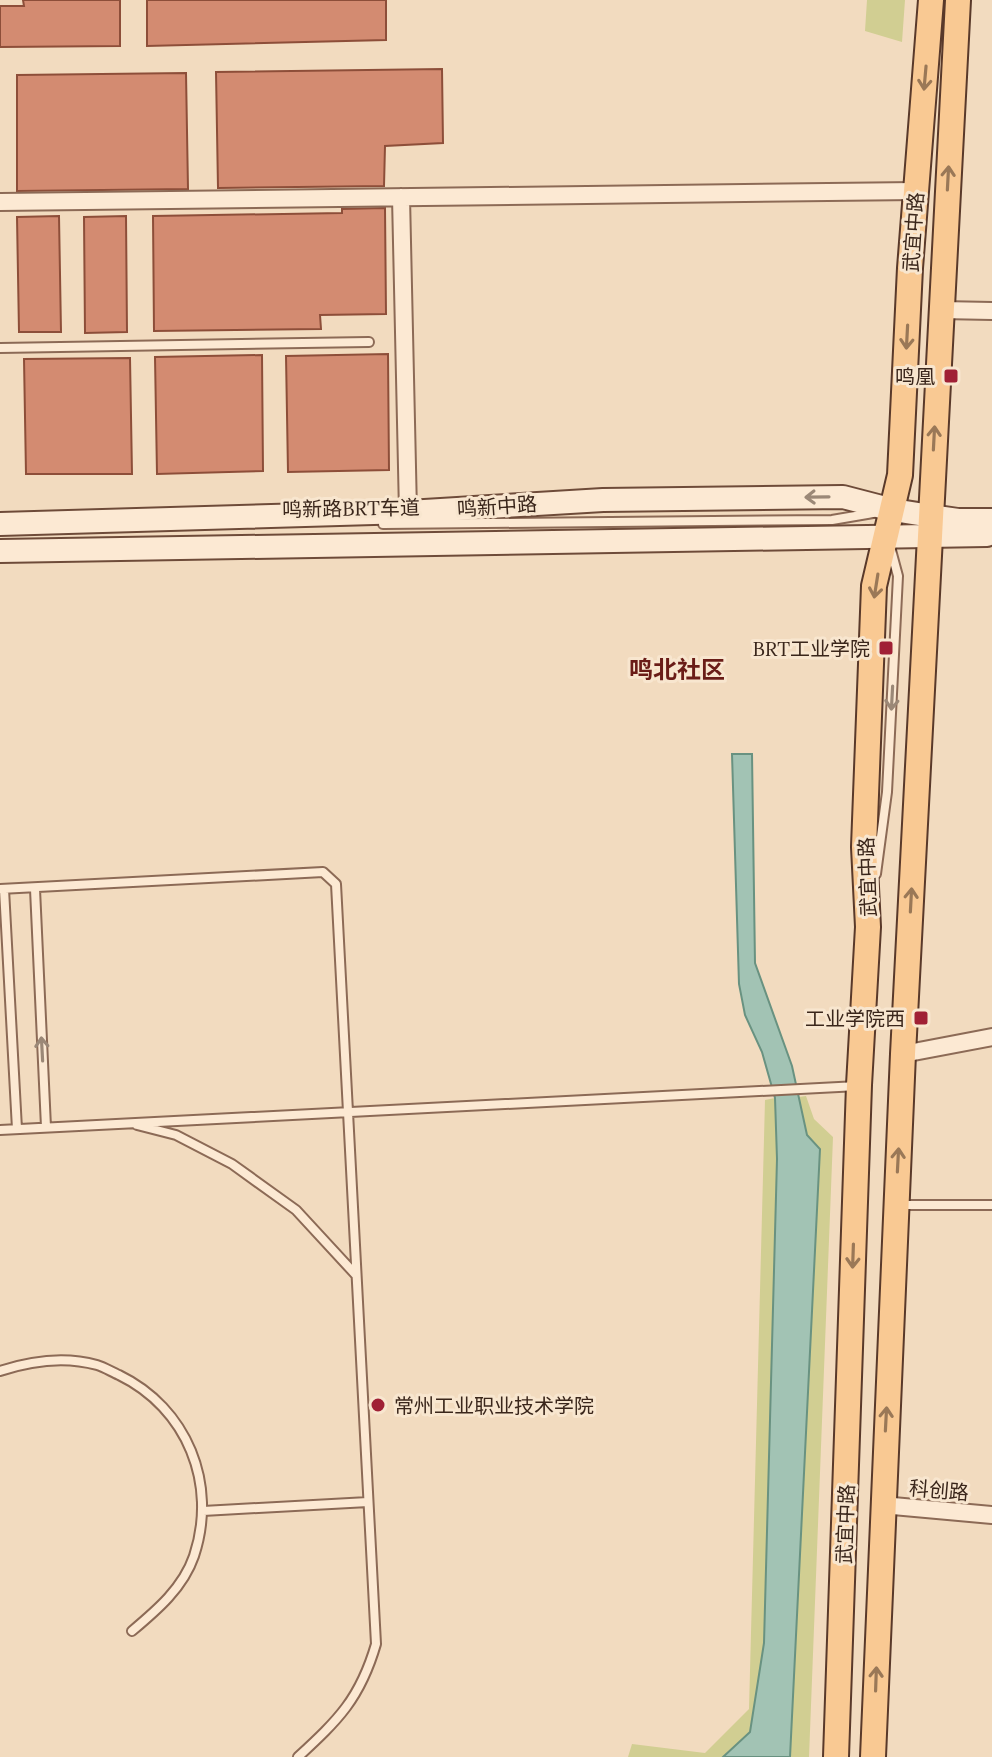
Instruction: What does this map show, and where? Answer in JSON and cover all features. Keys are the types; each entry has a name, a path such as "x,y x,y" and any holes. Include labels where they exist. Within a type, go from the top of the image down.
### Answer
{"main road":[{"name":"武宜中路","path":"836,1757 859,1085 868,927 864,847 874,586 900,475 916,191 931,0"},
{"name":"武宜中路","path":"873,1757 903,1054 958,0"},
{"name":"鸣新中路","path":"0,526 408,512 603,500 843,497 893,510 930,526 992,535"},
{"name":"鸣新中路","path":"0,551 887,538 958,520 992,520"}],"street":[{"path":"0,202 916,191"},
{"path":"401,197 408,512"},
{"path":"941,310 992,311"},
{"path":"903,1054 992,1037"},
{"name":"科创路","path":"882,1505 992,1515"}],"lane":[{"path":"0,348 369,342"},
{"name":"鸣新路BRT车道","path":"377,524 832,520 893,510"},
{"name":"鸣新路BRT车道","path":"0,526 346,524"},
{"name":"鸣新路BRT车道","path":"389,534 826,527 878,531 887,538"},
{"name":"鸣新路BRT车道","path":"0,541 343,535"},
{"name":"鸣新路BRT车道","path":"358,535 374,535"},
{"path":"17,1129 2,889 323,872 336,884 376,1644 366,1676 337,1721 298,1757"},
{"path":"35,889 46,1127"},
{"path":"0,1130 859,1085"},
{"path":"128,1123 176,1135 232,1164 296,1210 356,1275"},
{"path":"896,1205 992,1205"},
{"path":"0,1371 49,1359 97,1365 141,1386 175,1420 197,1463 203,1511 194,1558 169,1600 132,1631"},
{"path":"203,1511 368,1502"}],"shaded area":[{"path":"867,0 905,0 902,42 865,31"},
{"path":"732,754 752,754 755,963 792,1066 807,1135 820,1149 790,1757 723,1757 750,1732 764,1643 777,1159 775,1098 762,1052 745,1015 739,984"},
{"path":"806,1096 814,1119 833,1137 809,1757 790,1757 820,1149 807,1135 799,1097"},
{"path":"775,1098 777,1159 764,1643 750,1732 723,1757 628,1757 632,1744 705,1753 749,1709 765,1100"}],"building":[{"path":"23,0 120,0 120,46 0,47 0,6 24,6"},
{"path":"147,0 386,0 386,40 147,46"},
{"path":"442,69 443,143 385,146 384,186 218,188 216,72"},
{"path":"186,73 188,189 17,191 17,75"},
{"path":"385,208 386,314 320,315 321,329 154,331 153,216 342,213 342,209"},
{"path":"59,216 61,332 19,332 17,217"},
{"path":"126,216 127,332 85,333 84,217"},
{"path":"388,354 389,470 288,472 286,356"},
{"path":"262,355 263,471 157,474 155,357"},
{"path":"130,358 132,474 26,474 24,359"}],"place":[{"name":"鸣凰","path":"951,376"},
{"name":"BRT工业学院","path":"886,648"},
{"name":"工业学院西","path":"921,1018"},
{"name":"常州工业职业技术学院","path":"378,1405"}],"district":[{"name":"鸣北社区","path":"677,669"}]}
